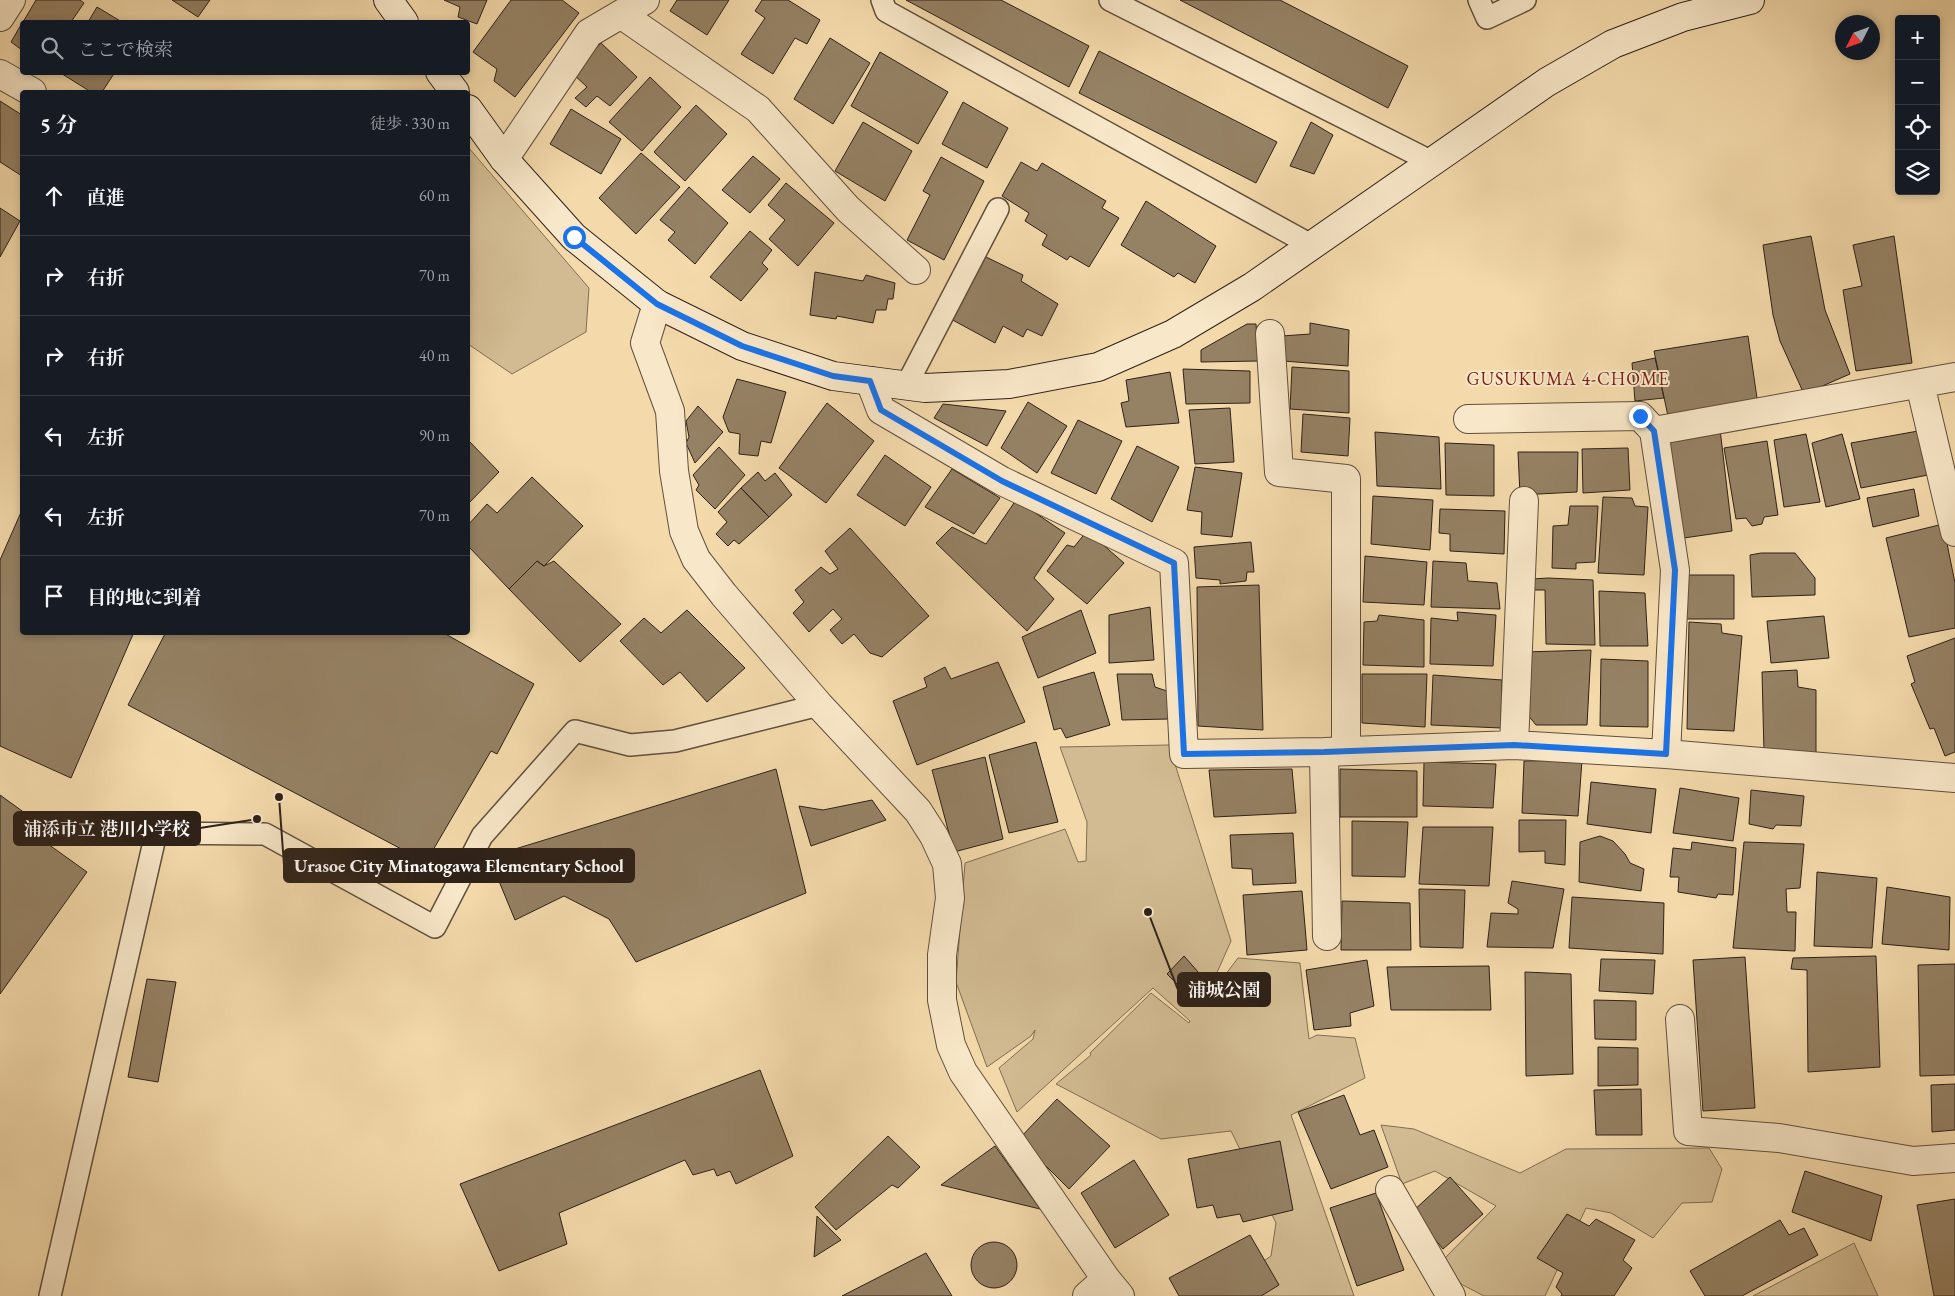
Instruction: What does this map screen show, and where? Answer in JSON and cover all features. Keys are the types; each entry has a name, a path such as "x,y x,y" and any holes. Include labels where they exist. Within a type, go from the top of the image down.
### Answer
{"street":[{"path":"0,17 11,0"},
{"path":"388,0 403,20"},
{"path":"504,159 589,33 645,0"},
{"path":"470,113 504,159 574,237 657,304 742,346 833,376 925,388 1009,384 1098,367 1173,334 1252,286 1548,82 1613,44 1683,18 1750,0"},
{"path":"622,15 758,109 848,209 916,270"},
{"path":"0,74 28,90"},
{"path":"442,75 454,90"},
{"path":"657,304 645,343 670,411 674,471 684,531 696,559 724,595 819,705 918,812 934,836 947,864 950,898 942,955 942,1000 951,1045 963,1072 1104,1290"},
{"path":"1270,334 1279,472 1346,479 1327,936"},
{"path":"1654,431 1955,377"},
{"path":"870,381 881,410 1002,481 1174,563 1184,754 1514,745 1666,754 1955,778"},
{"path":"1920,384 1955,532"},
{"path":"1468,419 1640,416 1654,431 1675,570 1666,754"},
{"path":"1514,745 1524,501"},
{"path":"1680,1019 1688,1131 1778,1138 1913,1161 1955,1158"},
{"path":"1390,1190 1451,1296"}],"lane":[{"path":"882,0 886,11 1311,245"},
{"path":"1110,0 1432,162"},
{"path":"1479,0 1487,18 1525,0"},
{"path":"906,386 998,209"},
{"path":"50,1296 156,833 265,834 435,927 482,836 575,731 630,746 675,741 819,705"}],"shaded area":[{"path":"470,149 589,288 586,332 512,374 470,345"},
{"path":"1169,745 1231,941 1203,1004 1238,958 1300,963 1309,1039 1317,1035 1355,1038 1365,1078 1291,1115 1354,1296 1213,1296 1271,1256 1276,1223 1231,1131 1161,1139 1056,1084 1091,1055 1090,1053 1151,993 1189,1023 1190,1021 1153,988 1017,1112 999,1068 1033,1039 1035,1030 1031,1036 987,1067 956,982 965,863 1065,829 1078,862 1086,861 1087,822 1060,747"},
{"path":"1381,1125 1414,1129 1520,1173 1566,1149 1709,1148 1722,1169 1712,1202 1682,1203 1653,1238 1611,1213 1586,1208 1545,1296 1484,1296 1461,1284 1443,1260 1496,1206 1435,1171 1402,1184"},
{"path":"1854,1243 1878,1296 1753,1296"}],"building":[{"path":"36,0 80,0 84,3 72,20 24,20"},
{"path":"172,0 210,0 198,17"},
{"path":"444,0 487,0 477,24 458,17 460,7"},
{"path":"511,0 562,0 579,13 515,97 494,81 497,69 473,52"},
{"path":"677,0 729,0 707,35 670,11"},
{"path":"762,0 788,0 820,20 807,44 795,38 773,74 741,54 765,18 755,11"},
{"path":"906,0 1001,0 1089,46 1069,87"},
{"path":"1180,0 1280,0 1408,66 1388,108"},
{"path":"97,7 119,20 89,20"},
{"path":"20,26 20,49 11,42"},
{"path":"830,38 870,63 833,124 794,99"},
{"path":"601,43 637,77 610,106 597,96 586,107 575,98 587,87 572,73"},
{"path":"1099,51 1277,142 1256,183 1079,93"},
{"path":"880,52 948,92 918,144 851,106"},
{"path":"64,75 113,75 103,90 88,90"},
{"path":"650,77 681,107 642,151 609,122"},
{"path":"0,101 20,114 20,175 0,162"},
{"path":"963,102 1008,128 987,168 942,144"},
{"path":"696,105 727,134 685,181 654,152"},
{"path":"571,109 621,139 601,174 550,144"},
{"path":"863,122 912,151 885,201 835,171"},
{"path":"1311,122 1333,135 1314,174 1290,166"},
{"path":"641,153 680,187 636,234 599,198"},
{"path":"753,156 780,179 750,213 722,190"},
{"path":"941,157 984,181 944,260 907,240 930,195 923,191"},
{"path":"1021,162 1037,171 1042,163 1106,201 1102,208 1119,218 1089,267 1070,256 1067,260 1042,245 1047,235 1025,221 1029,213 1002,196"},
{"path":"786,183 834,223 798,266 769,239 785,220 768,205"},
{"path":"689,187 728,223 695,264 668,240 675,232 660,220"},
{"path":"1146,201 1216,246 1195,283 1178,273 1174,277 1121,245"},
{"path":"0,208 20,221 0,257"},
{"path":"750,231 772,250 762,263 768,269 741,301 710,277"},
{"path":"1811,236 1825,310 1850,374 1804,394 1780,341 1773,315 1763,245"},
{"path":"1894,236 1912,363 1856,371 1843,290 1862,286 1853,245"},
{"path":"982,255 1023,275 1021,281 1058,304 1042,336 1027,329 1023,337 1003,326 995,343 949,318"},
{"path":"815,272 863,281 866,275 895,283 893,299 888,299 886,310 876,310 873,323 837,316 836,319 810,315"},
{"path":"1310,323 1349,330 1348,366 1283,361 1282,336 1310,334"},
{"path":"1247,324 1256,324 1259,361 1201,362 1201,350"},
{"path":"1748,336 1758,405 1668,416 1654,351"},
{"path":"1655,358 1664,398 1635,401 1632,363"},
{"path":"1292,367 1349,371 1349,413 1290,409"},
{"path":"1183,369 1250,371 1250,403 1186,404"},
{"path":"1170,372 1179,423 1126,427 1121,403 1129,401 1126,380"},
{"path":"737,379 786,392 771,443 761,441 758,456 739,454 740,434 729,432 723,417"},
{"path":"1028,402 1067,426 1037,473 1001,448"},
{"path":"827,403 874,441 826,503 779,468"},
{"path":"943,404 1006,411 987,446 934,418"},
{"path":"698,406 723,432 695,463 686,443 689,437 686,421"},
{"path":"1230,408 1234,462 1195,464 1189,410"},
{"path":"1303,414 1350,418 1348,456 1301,452"},
{"path":"1078,420 1122,441 1096,494 1051,473"},
{"path":"1720,429 1732,531 1677,539 1665,438"},
{"path":"1918,431 1928,475 1861,488 1851,443"},
{"path":"1375,432 1439,437 1441,489 1377,486"},
{"path":"1806,434 1820,502 1784,507 1774,440"},
{"path":"1842,434 1860,499 1826,507 1812,443"},
{"path":"1767,441 1778,515 1764,517 1762,524 1752,526 1746,518 1736,519 1724,448"},
{"path":"470,442 499,472 470,502"},
{"path":"1445,443 1494,445 1494,496 1446,495"},
{"path":"1137,446 1179,467 1152,522 1111,499"},
{"path":"719,447 745,475 715,509 696,490 699,485 693,475"},
{"path":"1628,448 1630,490 1583,493 1582,449"},
{"path":"1518,452 1578,452 1577,492 1520,495"},
{"path":"885,455 931,487 905,526 857,495"},
{"path":"1195,467 1242,473 1232,537 1201,534 1202,512 1187,510"},
{"path":"952,469 1000,498 974,534 925,507"},
{"path":"758,472 765,481 775,473 792,495 769,517 741,488"},
{"path":"532,477 583,526 544,566 537,561 509,589 470,548 470,523 487,504 497,513"},
{"path":"741,488 769,517 739,544 734,540 728,546 716,534 727,522 718,512"},
{"path":"1914,489 1919,516 1873,527 1867,498"},
{"path":"1373,496 1433,500 1430,550 1371,544"},
{"path":"1603,497 1632,498 1635,506 1648,507 1644,575 1598,573"},
{"path":"1016,500 1065,533 1034,578 1054,599 1027,631 936,543 952,527 986,544"},
{"path":"1570,506 1598,506 1595,562 1576,563 1576,569 1552,568 1553,526 1568,525"},
{"path":"1440,509 1505,511 1504,554 1450,551 1450,534 1439,533"},
{"path":"20,515 20,635 133,635 71,778 0,746 0,560"},
{"path":"1943,524 1955,583 1955,628 1909,637 1886,538"},
{"path":"850,528 929,616 882,657 870,653 854,634 842,644 830,630 842,619 833,609 809,632 793,613 804,602 795,590 821,567 830,574 838,569 825,551"},
{"path":"1087,531 1124,563 1087,604 1047,571 1067,545 1074,547"},
{"path":"1251,542 1254,572 1247,572 1246,581 1220,584 1220,580 1196,578 1194,547"},
{"path":"1761,553 1795,553 1815,578 1815,595 1752,597 1750,555"},
{"path":"1365,556 1427,562 1424,605 1363,602"},
{"path":"537,561 544,566 554,561 621,624 580,662 509,589"},
{"path":"1433,561 1466,563 1468,581 1497,583 1500,609 1431,607"},
{"path":"1683,575 1734,575 1734,619 1682,619"},
{"path":"1532,579 1593,580 1595,645 1546,644 1545,590 1532,590"},
{"path":"1259,585 1263,730 1198,726 1197,587"},
{"path":"1599,591 1645,593 1648,646 1600,646"},
{"path":"1150,607 1154,660 1109,663 1109,615"},
{"path":"687,610 745,668 707,702 680,672 663,685 620,641 644,618 661,633"},
{"path":"1081,610 1096,653 1038,678 1022,637"},
{"path":"1457,612 1496,615 1493,666 1430,664 1431,618 1458,621"},
{"path":"1379,615 1424,620 1424,667 1363,665 1364,622 1377,621"},
{"path":"1824,616 1829,658 1771,663 1767,621"},
{"path":"1689,622 1721,624 1722,633 1742,636 1734,731 1687,729"},
{"path":"164,635 447,635 534,684 497,754 491,751 426,862 128,705"},
{"path":"1955,638 1955,752 1945,756 1934,728 1930,729 1911,684 1915,682 1907,656"},
{"path":"1591,650 1587,725 1536,725 1524,710 1524,652"},
{"path":"1601,659 1648,661 1648,727 1600,726"},
{"path":"998,662 1025,722 917,765 893,701 927,687 924,678 945,667 951,679"},
{"path":"1797,670 1798,687 1816,690 1816,753 1764,752 1762,672"},
{"path":"1094,672 1110,725 1066,738 1061,728 1054,730 1043,687"},
{"path":"1117,674 1152,674 1155,687 1167,691 1169,719 1122,720"},
{"path":"1362,674 1427,674 1425,727 1362,723"},
{"path":"1433,675 1502,680 1501,728 1431,725"},
{"path":"1036,742 1058,822 1009,833 989,755"},
{"path":"985,757 1003,839 954,852 932,770"},
{"path":"1582,760 1578,816 1522,813 1524,761"},
{"path":"1424,762 1496,764 1493,808 1423,806"},
{"path":"776,769 806,893 636,962 609,919 564,896 515,920 489,857"},
{"path":"1292,769 1296,813 1214,817 1209,770"},
{"path":"1340,769 1417,771 1417,817 1340,817"},
{"path":"1591,782 1656,789 1651,833 1587,824"},
{"path":"1680,788 1739,798 1733,841 1673,833"},
{"path":"1751,790 1804,796 1801,826 1776,825 1773,829 1749,824"},
{"path":"0,795 40,824 34,834 87,872 0,994"},
{"path":"872,800 886,820 811,846 799,806 823,810"},
{"path":"1519,820 1566,820 1565,865 1545,863 1545,851 1519,852"},
{"path":"1352,821 1408,822 1405,877 1352,876"},
{"path":"1423,827 1493,827 1489,886 1419,884"},
{"path":"1293,833 1296,883 1253,885 1252,869 1232,868 1230,835"},
{"path":"1600,836 1613,841 1625,854 1630,863 1644,869 1641,891 1579,882 1580,842"},
{"path":"1692,842 1736,848 1733,895 1718,894 1716,898 1678,892 1679,877 1670,877 1673,848 1691,850"},
{"path":"1744,842 1804,844 1800,888 1786,889 1787,912 1796,912 1795,951 1733,948"},
{"path":"1817,872 1877,878 1872,948 1814,946"},
{"path":"1512,881 1564,889 1553,948 1487,947 1491,913 1518,914 1518,909 1508,903"},
{"path":"1887,887 1950,897 1949,950 1882,944"},
{"path":"1419,889 1465,890 1463,948 1420,947"},
{"path":"1302,891 1307,950 1247,955 1243,895"},
{"path":"1572,897 1664,903 1663,954 1569,948"},
{"path":"1342,901 1410,903 1411,950 1341,950"},
{"path":"1184,956 1199,973 1183,990 1167,974"},
{"path":"1876,956 1880,1067 1808,1072 1807,970 1791,969 1793,958"},
{"path":"1745,957 1755,1108 1703,1111 1693,960"},
{"path":"1601,959 1655,960 1653,994 1599,991"},
{"path":"1367,960 1374,1006 1350,1013 1351,1026 1314,1030 1306,970"},
{"path":"1955,964 1955,1075 1920,1076 1918,965"},
{"path":"1489,966 1491,1010 1391,1010 1387,967"},
{"path":"1525,972 1571,974 1573,1074 1526,1076"},
{"path":"147,979 176,982 158,1082 128,1077"},
{"path":"1594,1000 1636,1001 1636,1040 1595,1039"},
{"path":"1598,1047 1638,1048 1638,1085 1598,1086"},
{"path":"760,1070 793,1156 736,1184 730,1171 717,1176 714,1169 693,1175 685,1160 559,1213 567,1244 499,1271 460,1184"},
{"path":"1955,1084 1955,1130 1932,1132 1931,1085"},
{"path":"1641,1089 1642,1135 1596,1135 1594,1090"},
{"path":"1344,1095 1360,1135 1374,1130 1388,1167 1331,1189 1298,1112"},
{"path":"1057,1099 1110,1146 1069,1189 1019,1139"},
{"path":"888,1136 920,1167 898,1188 892,1185 836,1230 815,1207"},
{"path":"1280,1141 1293,1210 1243,1222 1240,1214 1217,1218 1213,1205 1197,1208 1188,1159"},
{"path":"995,1146 1040,1209 941,1185"},
{"path":"1134,1160 1169,1215 1115,1248 1081,1193"},
{"path":"1805,1171 1882,1196 1871,1241 1792,1212"},
{"path":"1450,1177 1483,1214 1443,1249 1412,1212"},
{"path":"1376,1193 1404,1270 1357,1286 1330,1208"},
{"path":"1955,1199 1955,1296 1934,1296 1917,1205"},
{"path":"1567,1214 1589,1226 1596,1219 1635,1240 1623,1260 1632,1268 1614,1296 1561,1296 1562,1294 1556,1287 1563,1273 1537,1258"},
{"path":"817,1216 841,1240 814,1257"},
{"path":"1780,1220 1789,1235 1804,1228 1818,1255 1742,1296 1705,1296 1690,1271"},
{"path":"1250,1235 1279,1285 1261,1296 1179,1296 1169,1278"},
{"path":"989,1242 999,1242 1011,1248 1016,1256 1016,1274 1011,1282 1003,1287 989,1288 981,1285 974,1278 971,1270 971,1260 974,1252 981,1245"},
{"path":"926,1253 952,1296 842,1296"}],"place":[{"name":"Urasoe City Minatogawa Elementary School","path":"279,797"},
{"name":"浦添市立 港川小学校","path":"257,819"},
{"name":"浦城公園","path":"1148,912"}],"district":[{"name":"GUSUKUMA 4-CHOME","path":"1568,379"}],"route":[{"path":"574,237 657,304 742,346 833,376 870,381 881,410 1002,481 1174,563 1184,754 1324,752 1514,745 1666,754 1675,570 1654,431 1640,416"}]}
